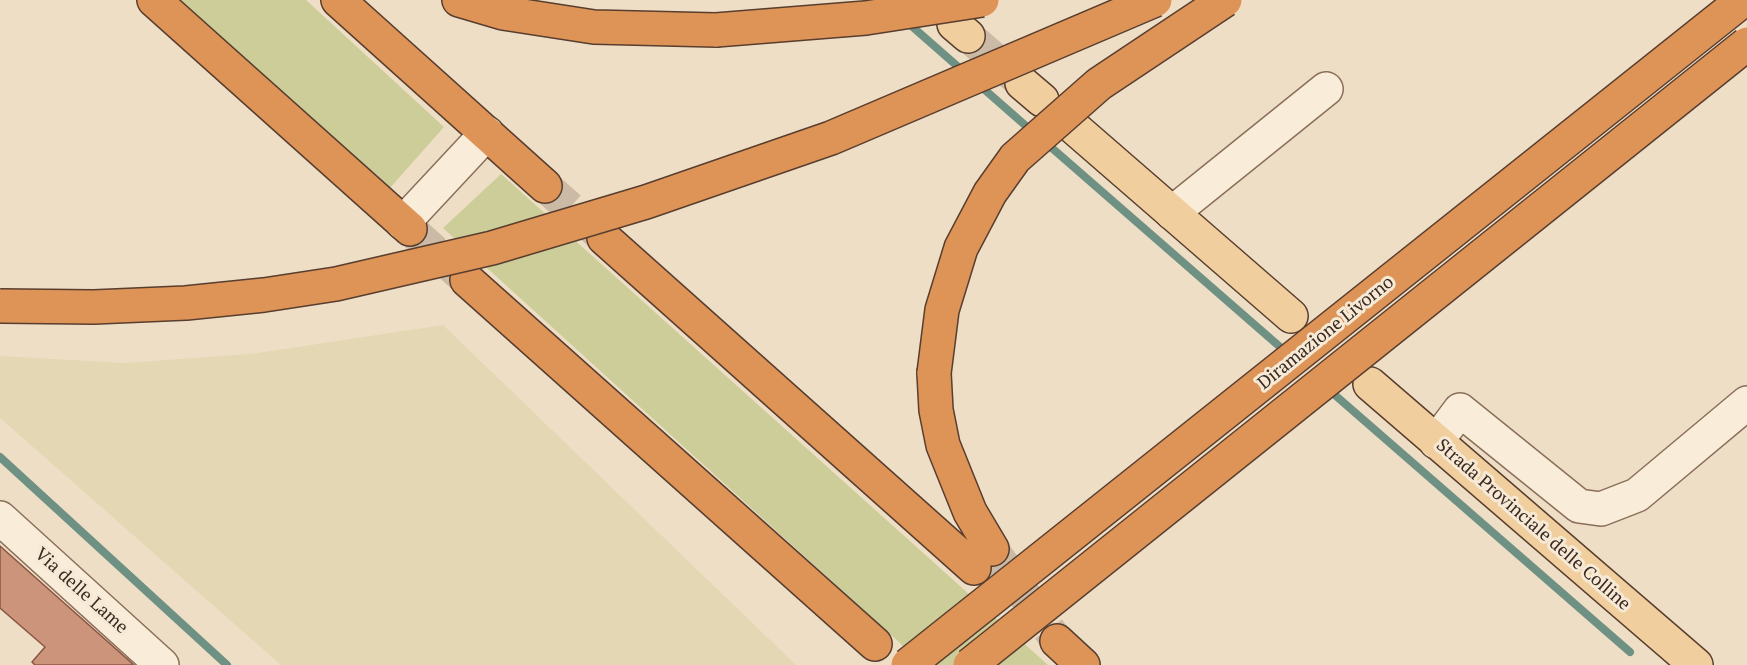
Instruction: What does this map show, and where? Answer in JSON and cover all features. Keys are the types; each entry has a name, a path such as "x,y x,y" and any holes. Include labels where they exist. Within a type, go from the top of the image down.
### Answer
{"highway":[{"path":"154,0 407,226"},
{"path":"338,0 545,186"},
{"path":"459,0 503,13 594,27 716,30 866,18 982,0"},
{"path":"0,288 95,290 261,277 333,265 484,230 597,198 763,143 917,83 1105,0"},
{"path":"0,306 117,306 186,303 264,295 336,284 492,248 646,202 831,138 1155,0"},
{"path":"604,238 983,558 970,512 943,445 936,410 934,373 942,310 961,248 990,193 1015,158 1099,84 1225,0"},
{"name":"Diramazione Livorno","path":"908,665 1743,0"},
{"name":"Diramazione Livorno","path":"970,665 1747,44"},
{"path":"467,280 875,644"},
{"path":"1057,641 1083,665"}],"main road":[{"path":"1071,125 1291,316"},
{"name":"Strada Provinciale delle Colline","path":"1370,384 1696,665"}],"street":[{"path":"1172,213 1326,89"},
{"path":"407,226 487,133"},
{"path":"1436,442 1460,410 1579,506 1601,509 1637,495 1747,403"},
{"name":"Via delle Lame","path":"0,518 162,665"}],"shaded area":[{"path":"443,325 796,665 281,665 0,418 0,356 125,363 251,354"}],"green space":[{"path":"177,0 306,0 444,127 389,189"},
{"path":"501,174 1048,665 924,665 443,228"}],"building":[{"path":"0,546 134,665 35,665 32,662 45,647 0,608"}],"waterway":[{"path":"907,22 964,72"},
{"path":"977,83 1034,133"},
{"path":"1045,142 1287,353"},
{"path":"1328,389 1630,652"},
{"path":"0,457 227,665"}],"tunnel":[{"path":"968,36 1021,82"},
{"path":"545,186 603,237"},
{"path":"410,229 462,276"},
{"path":"992,549 1057,641"}]}
